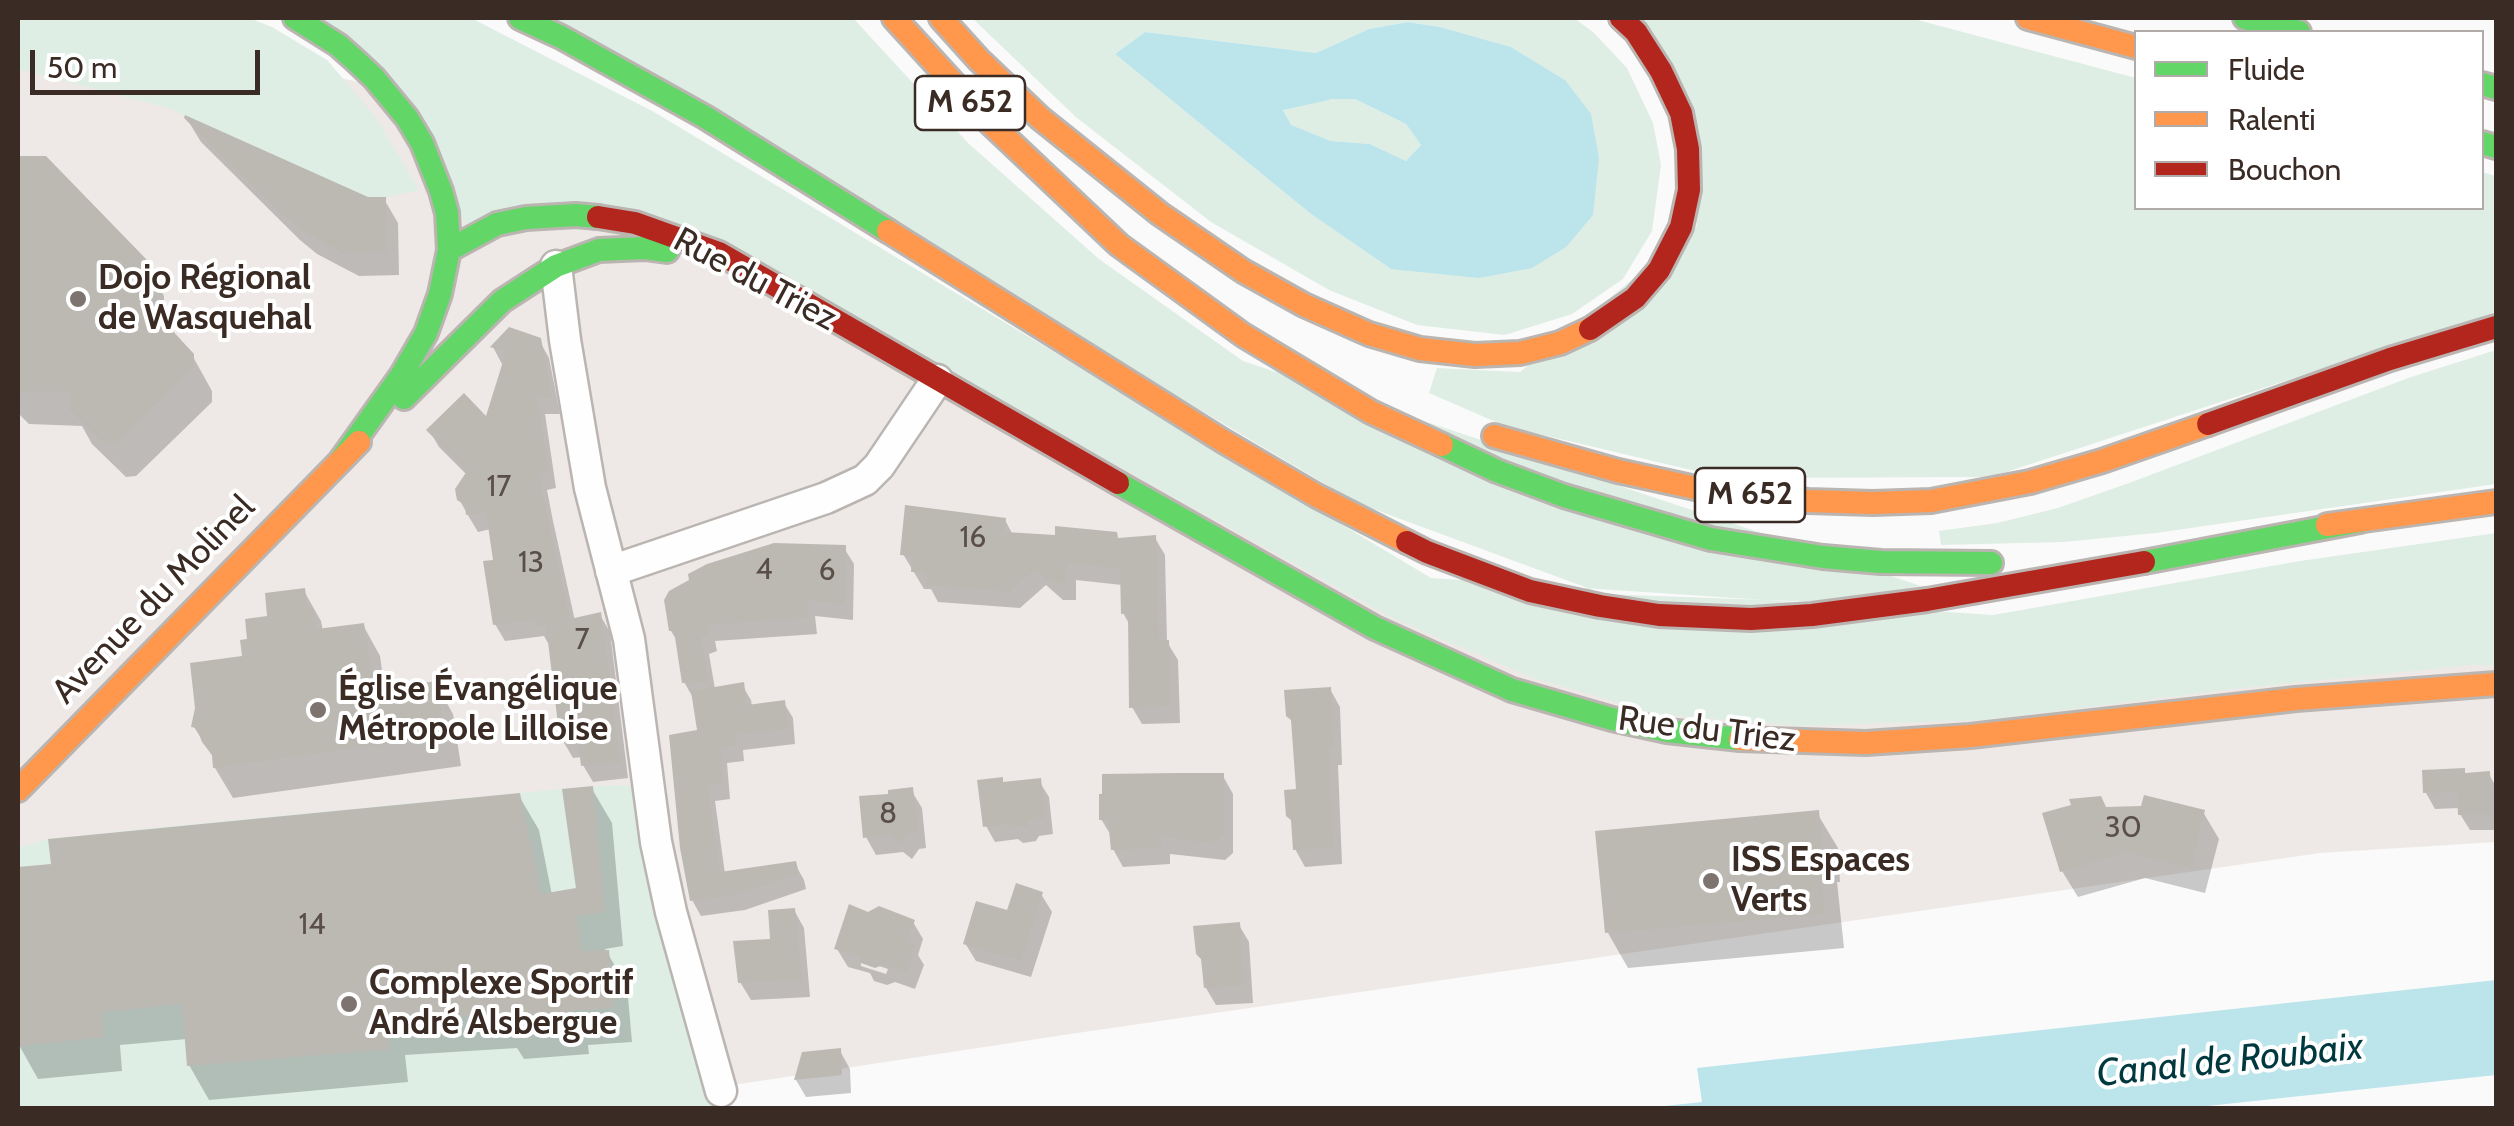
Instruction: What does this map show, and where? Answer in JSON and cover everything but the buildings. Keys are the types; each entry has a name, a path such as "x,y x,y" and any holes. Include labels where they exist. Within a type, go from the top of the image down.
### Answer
{"main road":[{"name":"Avenue du Molinel","path":"295,18 356,61 407,118 422,143 447,213 449,250 440,294 426,333 402,376 341,460"},
{"path":"520,18 705,117 1223,441 1350,514 1461,567 1530,591 1659,615 1751,619 1812,616 2046,580 2360,521"},
{"name":"M 652","path":"894,18 949,80 1052,182 1244,314 1358,378"},
{"name":"M 652","path":"940,18 1040,118 1145,202 1242,271 1369,334 1420,349 1475,355 1520,352 1560,343 1599,325 1634,298 1659,270 1681,228 1689,190 1688,148 1681,113 1662,71 1636,32 1621,18"},
{"path":"2028,18 2134,46"},
{"path":"2245,18 2291,30"},
{"path":"1052,182 1119,245 1196,302 1269,352 1371,412 1431,442 1564,496 1712,539 1806,555 1881,562 2020,563 2496,502"},
{"name":"Rue du Triez","path":"449,250 497,224 526,218 576,216 635,223 696,243 743,266 1375,628 1512,690 1666,731 1814,743 1914,740 2296,699 2496,684"},
{"name":"Avenue du Molinel","path":"18,790 502,301 556,266 599,250 646,248 697,258 779,290"},
{"name":"M 652","path":"1474,430 1700,489 1808,501 1932,501 2030,482 2102,461 2390,359 2496,326"}],"street":[{"path":"556,266 590,488 629,639 656,842 721,1092"},
{"path":"612,571 826,498 865,480 880,466 936,380"}],"shaded area":[{"path":"18,18 542,116 1466,619 2496,656 2496,842 2320,853 581,1108 18,1108"},
{"path":"18,18 249,18 272,27 327,60 375,116 419,190 366,197 168,108 18,69"},
{"path":"316,18 471,18 654,112 1431,578 1993,615 2300,561 2496,533 2496,666 2233,689 1984,720 1798,726 1656,714 1531,677 1394,619 701,235 467,224"},
{"path":"540,18 853,18 968,143 1099,259 1243,361 1921,586 1820,602 1604,594 1357,503"},
{"path":"972,18 1574,18 1627,68 1653,123 1661,165 1652,231 1623,279 1572,314 1505,335 1417,325 1329,290 1211,222 1077,118","holes":["1408,22 1511,47 1565,80 1391,269 1311,214 1115,54 1145,32 1316,53 1369,29"]},
{"path":"1642,18 1910,18 2134,77 2134,210 2484,210 2484,173 2496,176 2496,312 1991,477 1725,478 1505,426 1429,393 1437,368 1520,372 1697,226"},
{"path":"1333,99 1355,99 1406,124 1421,145 1406,161 1370,144 1331,141 1290,125 1283,109"},
{"path":"2496,350 2496,484 2156,533 2063,542 1941,545 1939,531 1997,523 2058,508 2411,377"},
{"name":"Complexe Sportif André Alsbergue","path":"636,785 652,907 713,1108 18,1108 18,848 48,839 172,826"}],"water":[{"path":"1408,22 1440,27 1511,47 1565,80 1591,114 1599,158 1593,215 1566,247 1532,268 1479,278 1391,269 1311,214 1115,54 1145,32 1316,53 1369,29","holes":["1333,99 1355,99 1406,124 1421,145 1406,161 1370,144 1331,141 1291,125 1283,110"]},
{"name":"Canal de Roubaix","path":"2496,980 2496,1075 2189,1108 1646,1108 1702,1102 1697,1068"}],"traffic: fast":[{"path":"295,18 356,61 407,118 422,143 441,191 449,250"},
{"path":"520,18 705,117 888,231"},
{"path":"2245,18 2291,30"},
{"path":"2484,85 2496,88"},
{"path":"2484,144 2496,147"},
{"path":"341,460 401,376 426,333 440,294 449,250 497,224 526,218 598,217"},
{"path":"404,398 502,301 556,266 599,250 667,251"},
{"path":"1442,445 1564,496 1711,539 1881,562 1991,563"},
{"path":"1118,483 1375,628 1512,690 1667,731 1740,739"},
{"path":"2144,562 2360,521"}],"traffic: slow":[{"path":"894,18 988,121 1119,245 1243,335 1371,412 1442,445"},
{"path":"941,18 1040,118 1160,214 1243,271 1304,305 1369,334 1420,349 1475,355 1520,353 1560,343 1590,329"},
{"path":"2028,18 2134,46"},
{"path":"888,231 1223,441 1407,542"},
{"path":"1494,436 1700,489 1808,501 1873,503 1931,501 2030,482 2208,424"},
{"path":"18,790 359,442"},
{"path":"2327,525 2496,502"},
{"path":"1740,739 1866,743 1970,736 2296,699 2496,684"}],"traffic: jam":[{"path":"1590,329 1635,298 1659,270 1681,227 1689,190 1688,149 1681,113 1661,71 1636,32 1621,18"},
{"path":"598,217 635,223 719,253 1118,483"},
{"path":"2208,424 2390,359 2496,327"},
{"path":"1407,542 1530,591 1659,615 1751,619 1927,600 2144,562"}],"place":[{"name":"Dojo Régional de Wasquehal","path":"78,299"},
{"name":"Église Évangélique Métropole Lilloise","path":"318,710"},
{"name":"ISS Espaces Verts","path":"1711,881"},
{"name":"Complexe Sportif André Alsbergue","path":"349,1004"}]}
